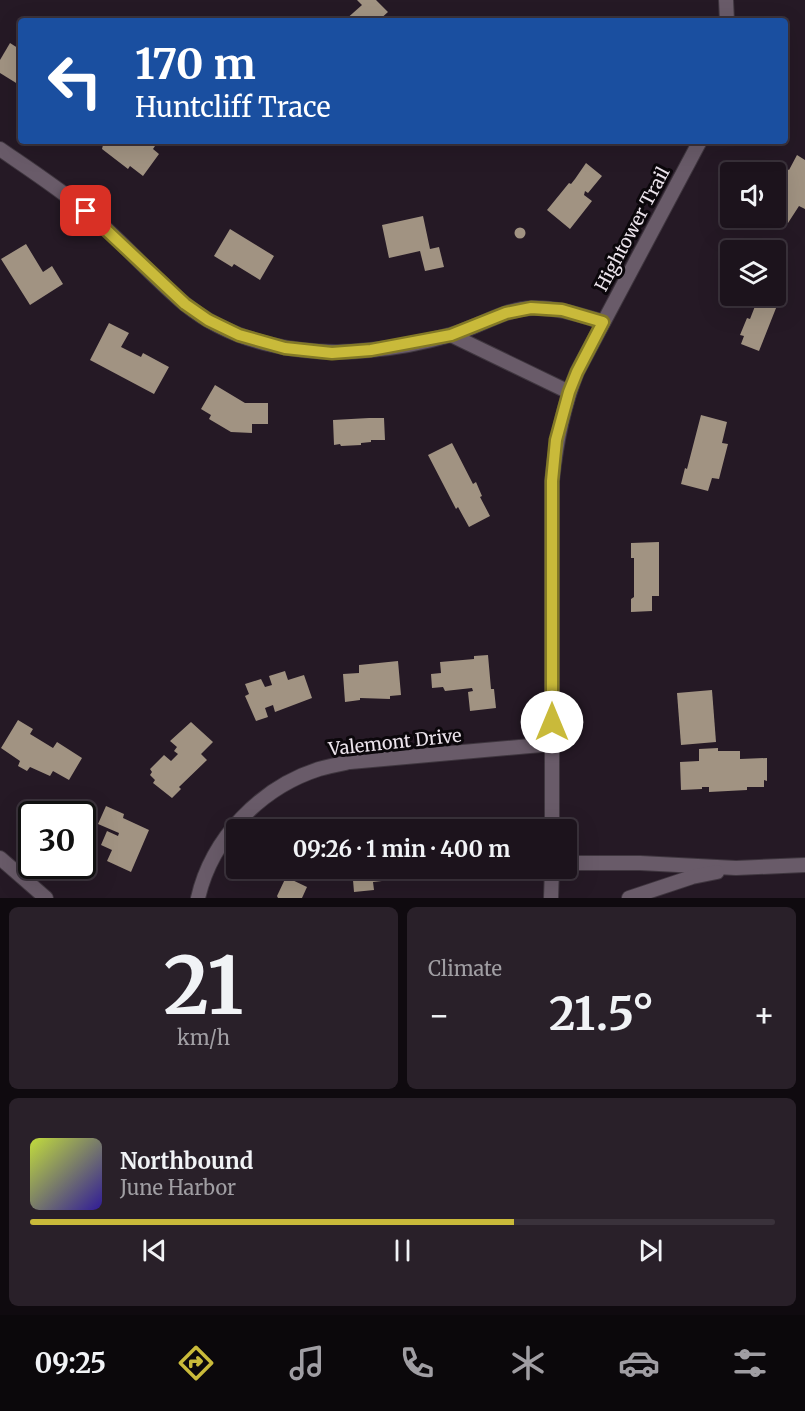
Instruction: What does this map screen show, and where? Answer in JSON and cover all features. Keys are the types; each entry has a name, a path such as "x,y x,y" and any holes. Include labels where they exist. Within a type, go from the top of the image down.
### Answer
{"street":[{"path":"726,0 727,18"},
{"name":"Hightower Trail","path":"552,819 552,481 557,436 577,372 698,144"},
{"path":"0,149 44,178 86,211 185,304 208,320 239,335 285,348 332,353 371,350 451,335 506,313 531,308 562,310 603,322"},
{"path":"451,335 569,392"},
{"name":"Valemont Drive","path":"198,898 208,867 220,845 235,825 268,795 290,781 319,769 350,762 552,744"},
{"path":"0,858 46,898"},
{"path":"577,863 640,863 736,868 805,865"},
{"path":"629,898 692,877 736,868"},
{"path":"551,898 552,879"}],"building":[{"path":"357,0 376,0 388,12 381,18 347,18 362,5"},
{"path":"10,43 18,48 18,84 0,73 0,60"},
{"path":"102,144 152,144 155,146 153,149 159,154 143,176 130,166 128,169 102,149"},
{"path":"797,155 805,160 805,209 799,206 788,223 786,222 786,168 789,170"},
{"path":"586,163 602,176 588,193 585,191 584,195 592,201 570,229 547,210 569,183 571,184"},
{"path":"423,216 430,249 439,247 444,267 425,271 420,251 389,258 382,225"},
{"path":"520,228 524,229 524,237 520,238 516,237 515,233 516,229"},
{"path":"230,229 274,256 260,280 234,264 232,267 214,256"},
{"path":"26,244 43,272 52,266 63,284 30,305 1,259"},
{"path":"755,306 777,306 759,351 741,344 744,336 740,335 747,318 750,319"},
{"path":"109,323 129,333 121,347 141,357 143,353 169,367 154,394 90,360"},
{"path":"215,385 245,403 268,403 268,424 252,424 252,433 231,432 209,419 211,415 201,409"},
{"path":"701,415 727,422 722,443 728,444 719,479 712,478 708,491 681,484"},
{"path":"384,418 385,440 371,440 361,445 334,445 333,420"},
{"path":"452,443 473,484 476,482 482,496 480,497 490,516 469,527 458,507 456,509 428,455"},
{"path":"659,542 659,596 652,596 652,611 631,612 631,599 634,597 634,558 631,558 631,543"},
{"path":"488,655 491,689 494,689 496,708 470,711 468,692 473,691 472,688 445,691 443,687 432,688 431,674 441,673 440,662 474,659 474,656"},
{"path":"398,661 401,695 390,696 390,699 360,698 360,700 345,702 343,674 359,673 359,665"},
{"path":"285,671 288,680 304,675 312,698 275,712 273,705 265,708 268,717 256,721 245,696 249,694 245,684 261,679 265,687 272,685 269,676"},
{"path":"712,690 716,742 681,745 677,693"},
{"path":"18,720 33,729 30,734 53,748 57,742 82,758 69,780 53,771 50,776 30,767 27,771 18,766 20,761 1,748"},
{"path":"191,722 213,742 201,754 207,760 179,787 181,789 172,798 153,783 155,780 150,775 152,772 150,769 164,755 171,761 178,754 174,751 177,747 170,741"},
{"path":"718,748 718,751 740,751 740,759 767,758 767,781 764,780 764,787 709,792 709,787 681,790 680,762 699,761 699,749"},
{"path":"106,806 124,814 123,818 149,830 131,872 107,861 112,850 101,845 107,831 118,836 119,833 98,824"},
{"path":"285,879 307,887 302,898 278,898"},
{"path":"353,879 382,879 382,881 373,882 374,890 354,892"}],"route":[{"path":"86,211 185,304 208,320 239,335 285,348 332,353 371,350 451,335 506,313 531,308 562,310 603,322 569,392 556,440 552,481 552,722"}]}
